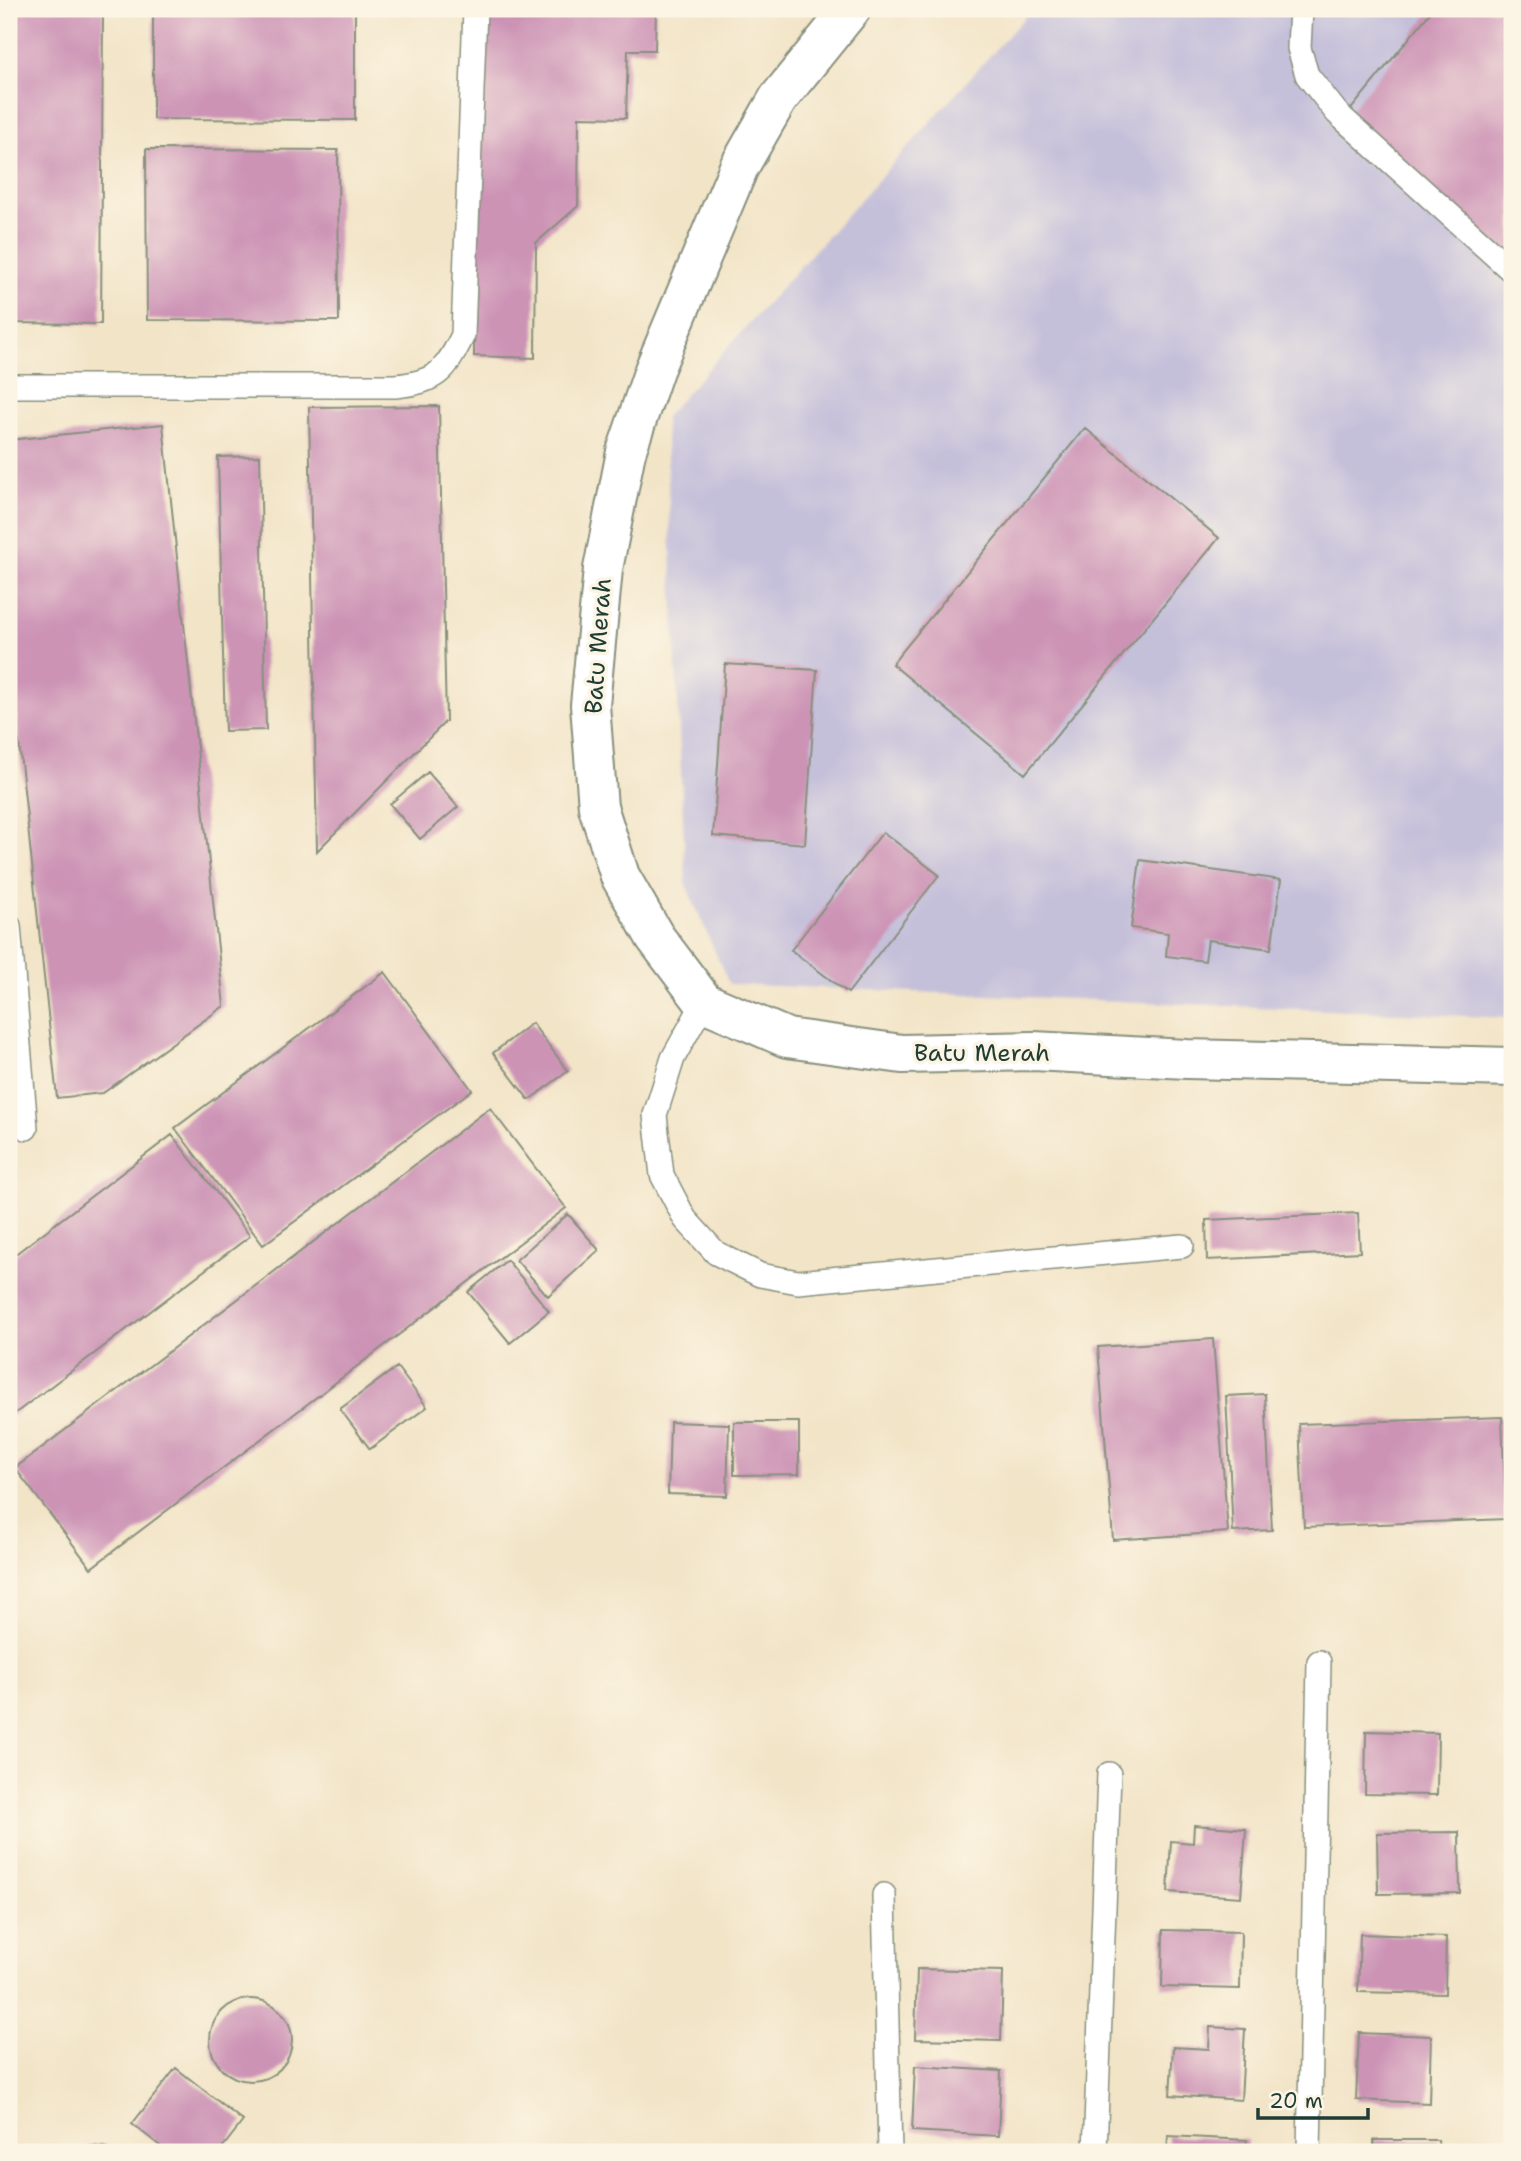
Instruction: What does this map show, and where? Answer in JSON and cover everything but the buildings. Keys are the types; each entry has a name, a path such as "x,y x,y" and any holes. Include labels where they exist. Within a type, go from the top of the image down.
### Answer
{"street":[{"name":"Batu Merah","path":"851,9 778,99 739,167 654,370 626,452 603,569 590,705 598,807 620,876 655,937 705,1002 787,1038 902,1054 1033,1051 1187,1059 1512,1067"}],"lane":[{"path":"9,386 395,386 420,384 440,372 453,356 463,335 475,9"},
{"path":"1301,9 1299,48 1307,75 1337,113 1512,271"},
{"path":"9,926 26,1128"},
{"path":"705,1002 673,1058 654,1115 662,1175 685,1219 716,1253 760,1275 798,1282 1182,1247"},
{"path":"1309,2152 1319,1662"},
{"path":"1095,2152 1109,1774"},
{"path":"884,1895 890,2152"}],"shaded area":[{"path":"1032,9 1512,9 1512,1018 729,984 686,885 665,417"}]}
